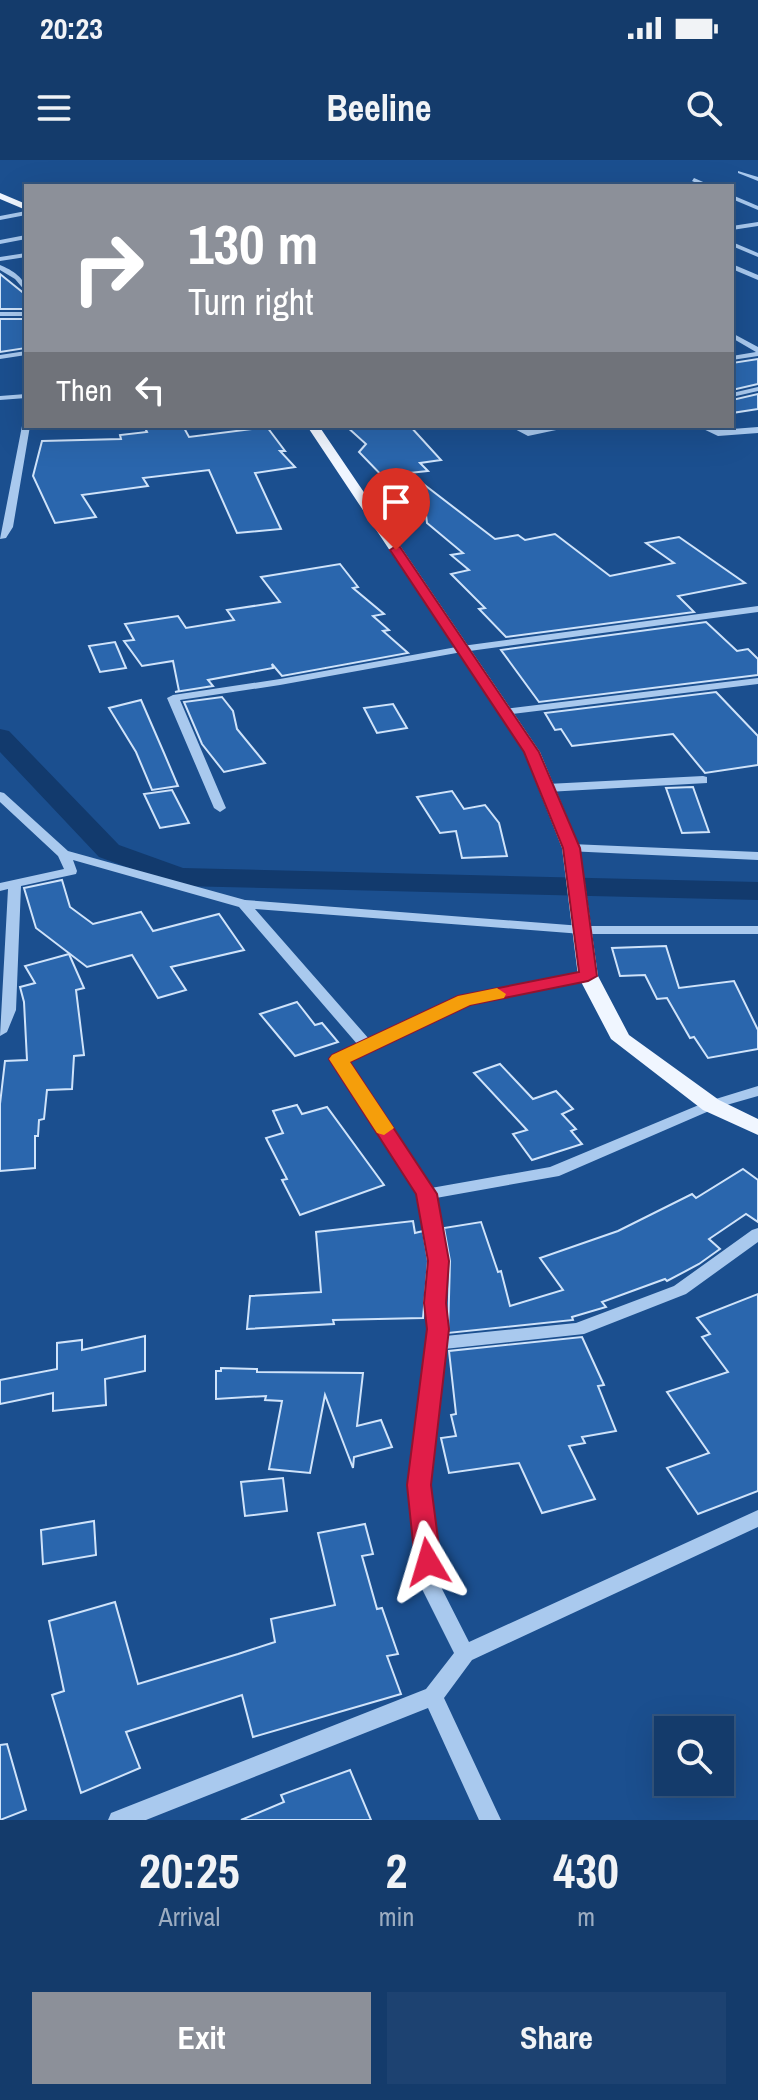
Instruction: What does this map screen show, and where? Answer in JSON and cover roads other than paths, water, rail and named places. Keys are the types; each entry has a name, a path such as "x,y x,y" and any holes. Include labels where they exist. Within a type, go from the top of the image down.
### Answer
{"main road":[{"path":"0,196 24,209"},
{"path":"314,428 532,752 572,851 588,976 621,1039 711,1105 758,1128"}],"street":[{"path":"740,172 758,179"},
{"path":"694,180 703,184"},
{"path":"734,199 758,197"},
{"path":"734,199 758,208"},
{"path":"0,218 24,211"},
{"path":"734,228 758,224"},
{"path":"0,242 24,237"},
{"path":"734,245 758,255"},
{"path":"0,259 24,255"},
{"path":"0,267 17,278 24,287"},
{"path":"734,267 758,278"},
{"path":"9,274 24,272"},
{"path":"0,314 24,314"},
{"path":"734,336 758,352"},
{"path":"734,358 758,352"},
{"path":"0,357 24,353"},
{"path":"734,395 758,389"},
{"path":"0,398 24,396"},
{"path":"0,536 8,527 26,428"},
{"path":"517,428 528,433 559,428"},
{"path":"706,428 718,433 758,430"},
{"path":"220,808 173,698 462,649 758,609"},
{"path":"504,712 758,681"},
{"path":"547,788 703,780"},
{"path":"0,796 64,854 71,871 7,886 9,1010 0,1032"},
{"path":"572,851 758,856"},
{"path":"64,854 244,904 581,926 758,930"},
{"path":"244,904 367,1046"},
{"path":"465,1654 431,1587 419,1485 438,1329 435,1303 439,1261 427,1194 339,1059 465,1000 588,976"},
{"path":"427,1194 553,1172 711,1105 758,1091"},
{"path":"436,1343 578,1329 680,1290 758,1234"},
{"path":"119,1820 433,1696 465,1654 758,1518"},
{"path":"433,1696 490,1820"}],"waterway":[{"path":"0,737 109,851 179,877 758,891"}]}
